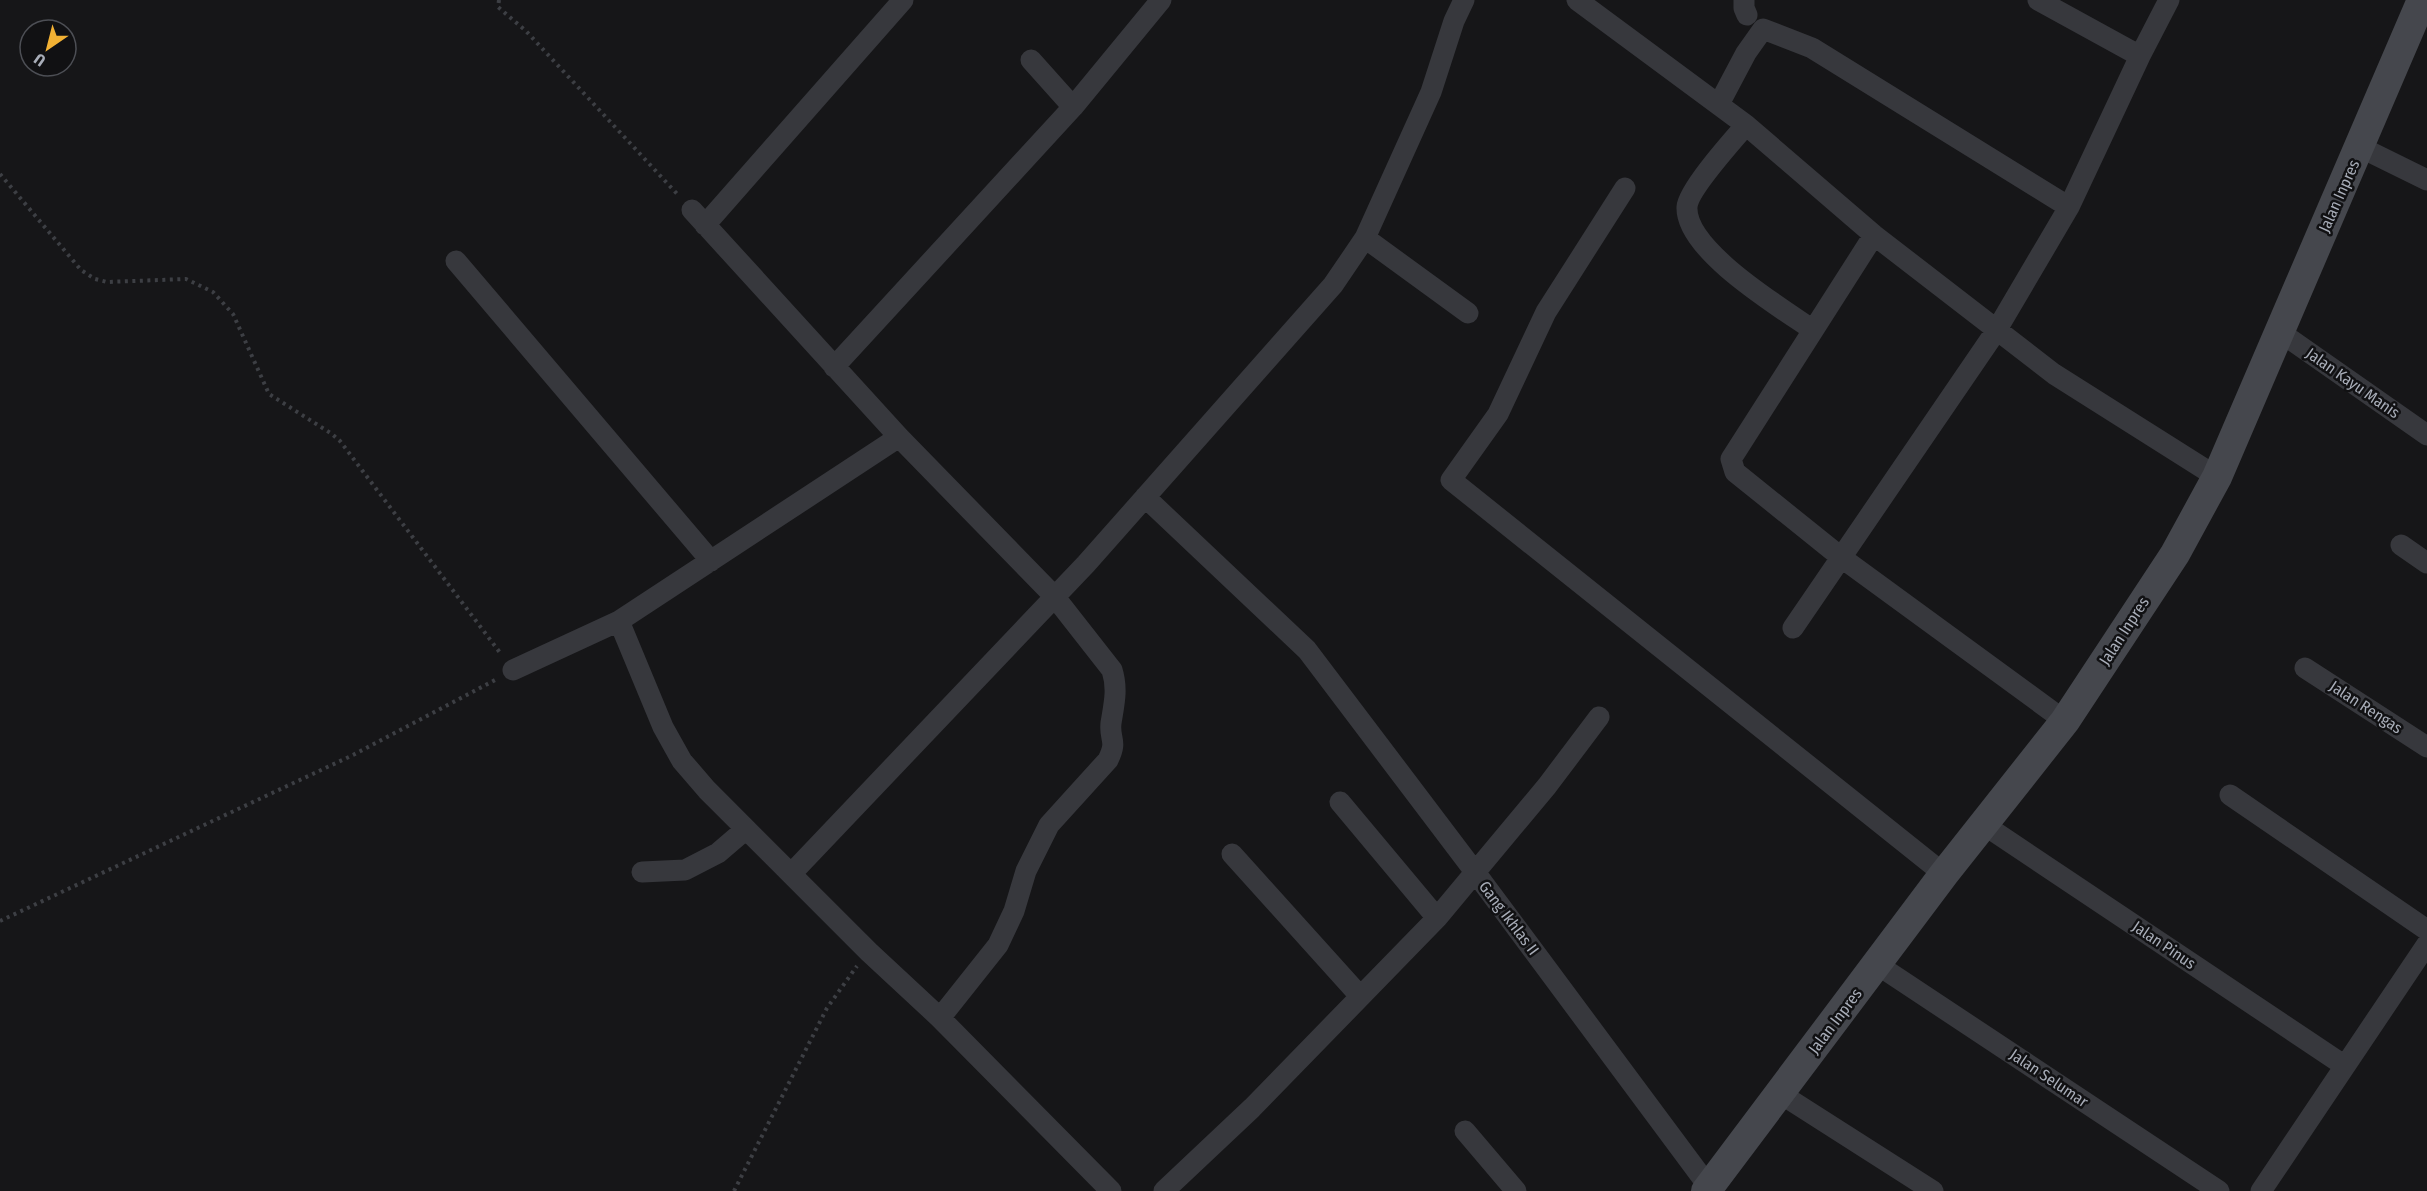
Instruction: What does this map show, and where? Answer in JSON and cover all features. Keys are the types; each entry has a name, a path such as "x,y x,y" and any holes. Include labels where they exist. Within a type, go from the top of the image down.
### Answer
{"main road":[{"name":"Jalan Inpres","path":"1708,1189 1944,874 2065,721 2175,554 2217,477 2422,0"}],"street":[{"path":"903,0 698,218 834,367 1054,596 1112,670 1116,693 1111,726 1113,750 1108,760 1049,825 1026,872 1014,911 998,945 940,1017"},
{"path":"834,367 1073,106 1161,0"},
{"path":"790,874 1086,564 1332,285 1365,238 1431,93 1454,21 1464,0"},
{"path":"1577,0 1746,125 1874,235 1996,331 2054,374 2217,477"},
{"path":"2038,0 2140,56"},
{"path":"1793,628 1996,331 2069,207 2169,0"},
{"path":"1719,105 1746,53 1763,28 1812,48 2069,207"},
{"path":"1031,60 1073,106"},
{"path":"1746,125 1714,163 1690,197 1687,207 1691,229 1714,258 1813,330"},
{"path":"2360,147 2427,180"},
{"path":"1625,188 1546,312 1498,414 1451,480 1944,874"},
{"path":"1874,235 1731,459 1735,472 1842,558 2065,721"},
{"path":"1365,238 1468,313"},
{"path":"456,261 711,561"},
{"name":"Jalan Kayu Manis","path":"2280,332 2427,435"},
{"path":"513,670 619,621 899,436"},
{"name":"Gang Ikhlas II","path":"1145,497 1300,644 1475,872 1708,1189"},
{"path":"2401,545 2427,563"},
{"path":"619,621 663,727 682,761 707,790 869,952 940,1017 1111,1191"},
{"name":"Jalan Rengas","path":"2305,668 2427,747"},
{"path":"1164,1191 1251,1108 1437,918 1547,786 1599,717"},
{"path":"2230,795 2427,930"},
{"path":"1340,802 1437,918"},
{"name":"Jalan Pinus","path":"1983,824 2345,1066"},
{"path":"642,872 685,870 718,854 746,830"},
{"path":"1232,854 1360,996"},
{"path":"2261,1191 2427,944"},
{"name":"Jalan Selumar","path":"1878,965 2219,1191"},
{"path":"1781,1094 1933,1191"},
{"path":"1465,1131 1516,1191"}],"path":[{"path":"499,0 498,7 526,31 698,218"},
{"path":"0,174 81,270 95,279 107,282 186,279 200,284 222,300 233,314 269,394 340,441 513,670 353,755 0,921"},
{"path":"734,1191 827,1008 840,987 869,952"}]}
